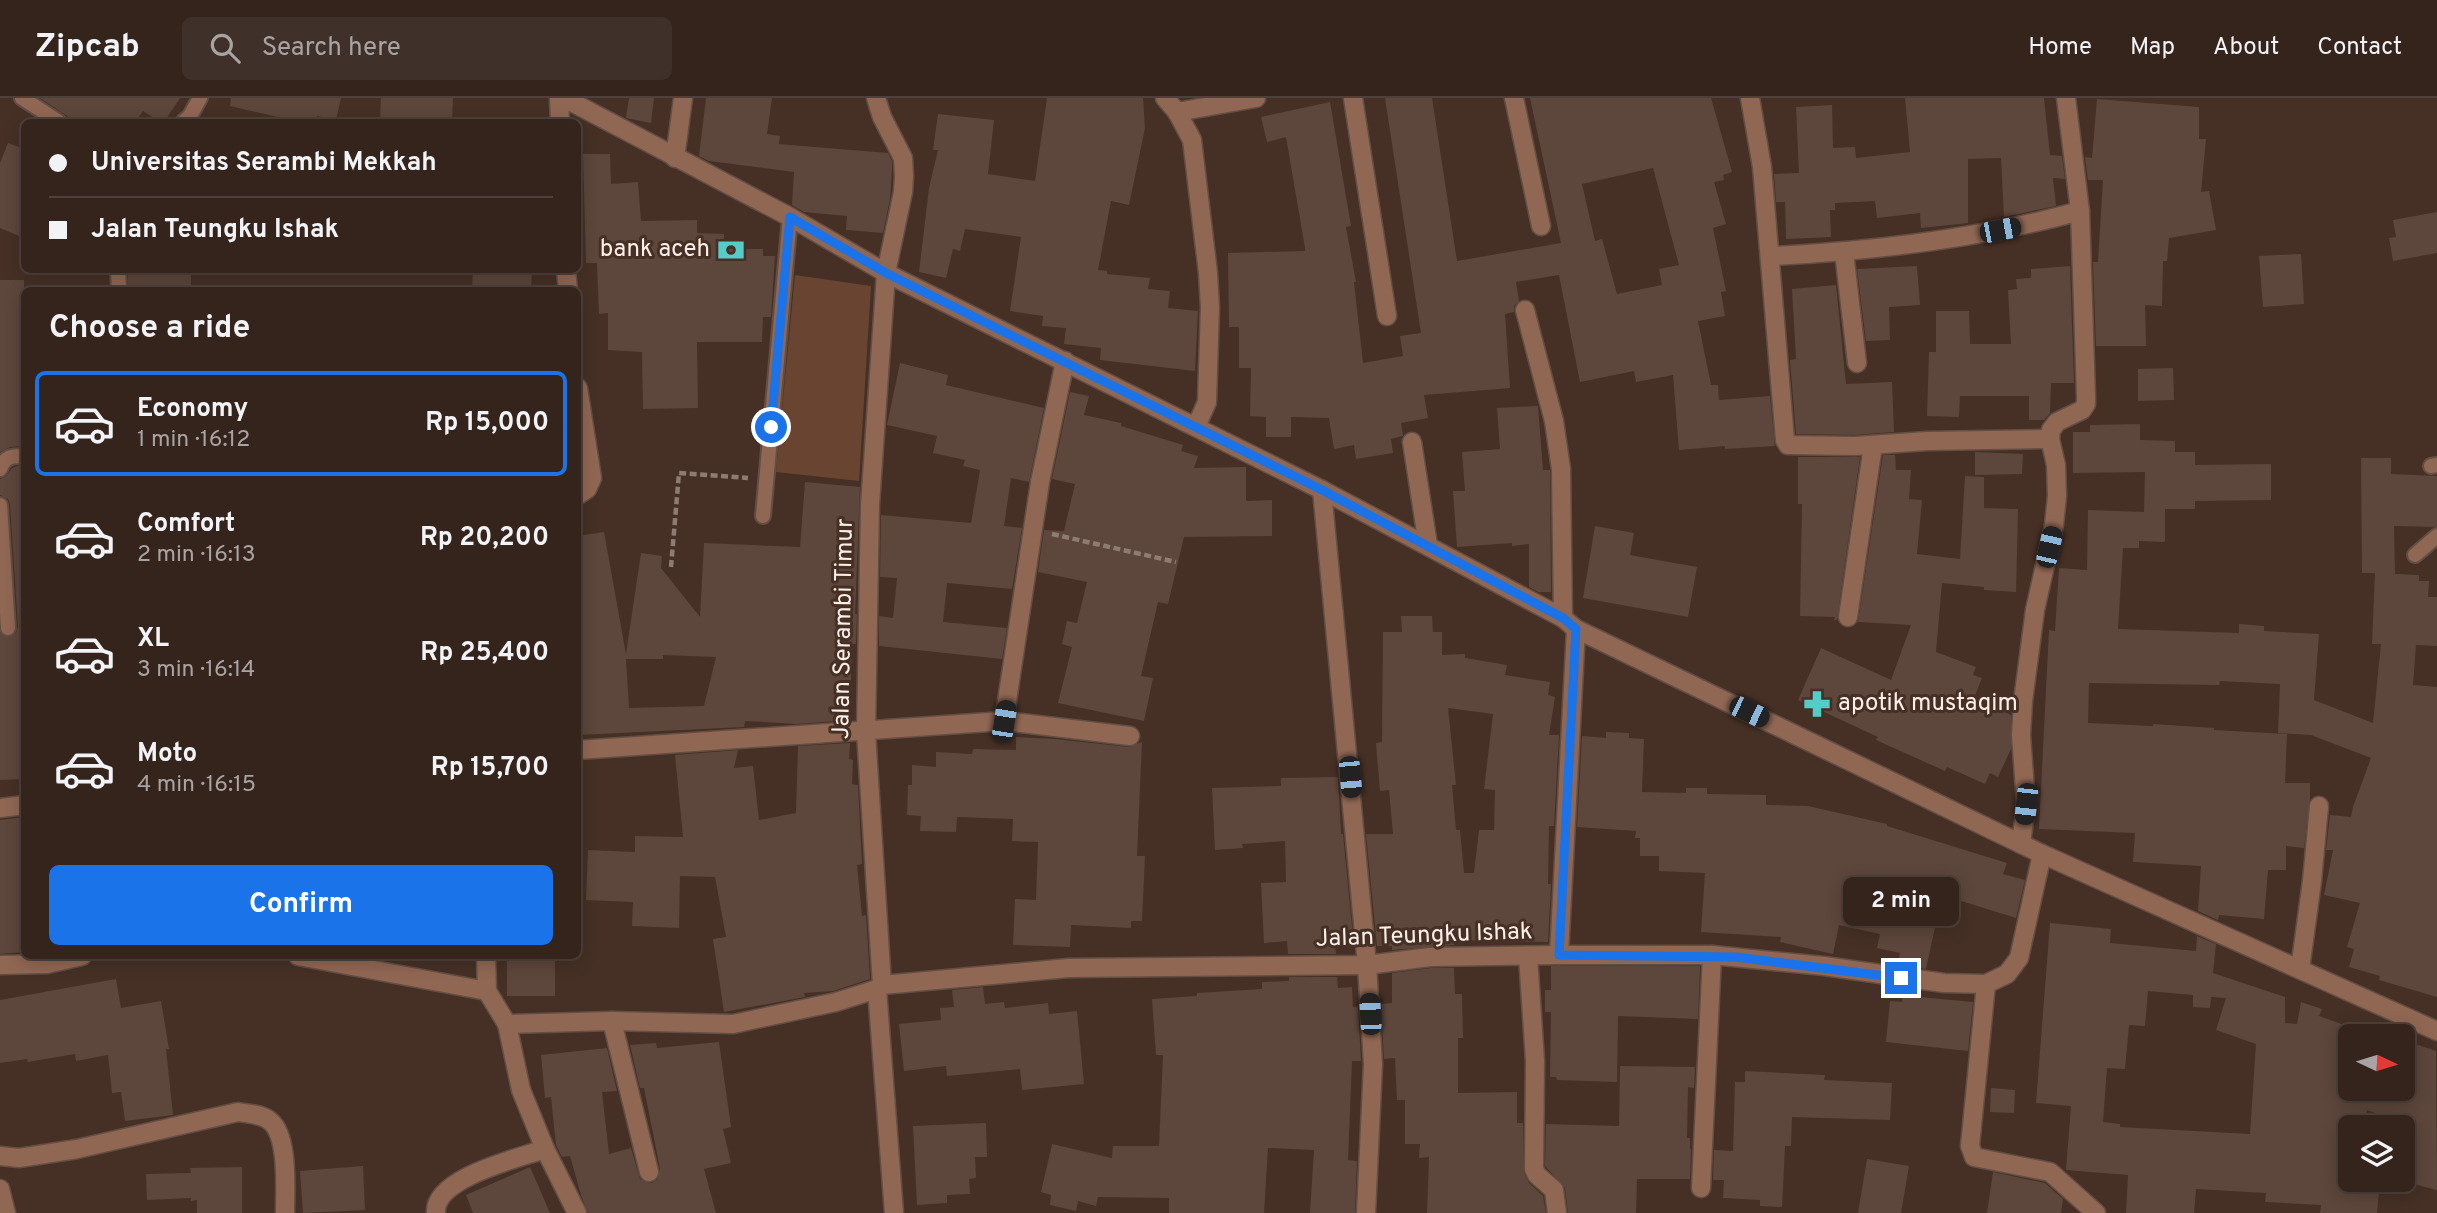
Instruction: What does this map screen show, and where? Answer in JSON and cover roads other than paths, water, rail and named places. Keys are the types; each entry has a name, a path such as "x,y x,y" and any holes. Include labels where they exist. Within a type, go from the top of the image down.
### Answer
{"street":[{"path":"560,119 562,98 790,217 886,273 1322,490 1569,623 2042,854 2437,1031"},
{"path":"675,158 683,98"},
{"name":"Jalan Serambi Timur","path":"876,98 882,117 903,158 904,176 886,273 870,505 866,732 894,1213"},
{"path":"1196,426 1207,402 1209,296 1192,140 1171,105 1256,98"},
{"path":"1353,98 1387,316"},
{"path":"1514,98 1541,226"},
{"path":"1750,98 1762,167 1785,440 1788,445 2050,439"},
{"path":"2021,844 2026,804 2021,735 2023,701 2035,610 2054,525 2057,496 2051,430 2057,422 2082,410 2086,404 2080,211 2066,98"},
{"path":"1771,256 1844,252 1957,239 2080,211"},
{"path":"1844,252 1857,363"},
{"path":"1525,310 1554,421 1560,469 1569,623 1559,955"},
{"path":"1004,721 1035,516 1065,361"},
{"path":"581,407 592,478 587,489 581,493"},
{"path":"1412,442 1428,545"},
{"path":"1848,617 1872,445"},
{"path":"1322,490 1367,965 1373,1064 1366,1213"},
{"path":"581,750 1004,721 1130,736"},
{"path":"0,808 21,806"},
{"path":"2300,970 2319,806"},
{"path":"2042,854 2019,958 2007,974 1986,984 1970,1146 1974,1157 2050,1172 2096,1213"},
{"path":"1528,956 1535,1061 1534,1169 1554,1190 1557,1213"},
{"path":"1701,1188 1712,956"},
{"name":"Jalan Teungku Ishak","path":"506,1024 612,1021 745,1022 836,1002 880,987 1069,968 1367,965 1430,957 1712,956 1811,965 1944,983 1986,984"},
{"path":"0,965 47,964 69,959"},
{"path":"314,959 487,991"},
{"path":"486,959 487,991 506,1024 521,1090 545,1149 577,1213"},
{"path":"612,1021 649,1172"},
{"path":"0,1156 19,1158 77,1149 238,1112 260,1115 279,1131 285,1164 285,1213"},
{"path":"436,1213 435,1208 442,1194 452,1184 545,1149"},
{"path":"0,1189 6,1213"}],"lane":[{"path":"22,98 54,119"},
{"path":"186,119 200,98"},
{"path":"763,516 790,217"},
{"path":"0,468 3,460 21,456"},
{"path":"0,505 8,628"},
{"path":"2415,555 2437,536"}],"place":[{"name":"bank aceh","path":"731,250"},
{"name":"apotik mustaqim","path":"1817,704"}]}
